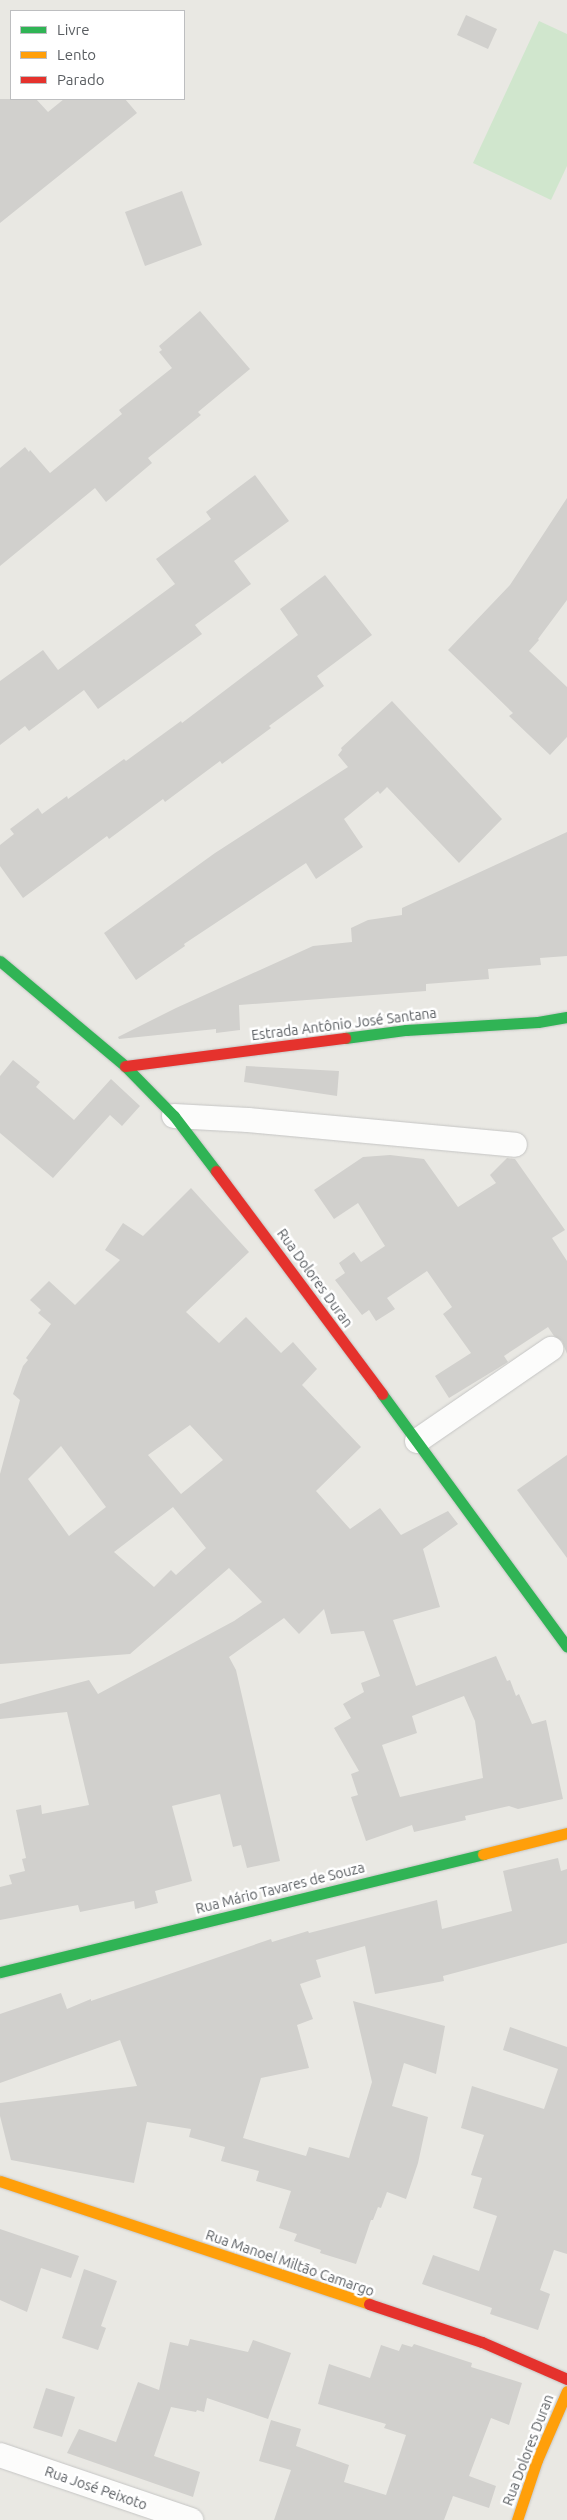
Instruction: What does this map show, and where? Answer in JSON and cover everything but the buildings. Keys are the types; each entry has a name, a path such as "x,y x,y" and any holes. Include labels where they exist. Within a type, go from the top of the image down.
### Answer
{"street":[{"name":"Rua Dolores Duran","path":"0,961 125,1066 174,1116 275,1248 567,1648"},
{"name":"Estrada Antônio José Santana","path":"125,1066 406,1030 538,1022 567,1016"},
{"path":"174,1116 248,1120 515,1145"},
{"path":"417,1441 551,1349"},
{"name":"Rua Mário Tavares de Souza","path":"0,1972 567,1833"},
{"name":"Rua Manoel Miltão Camargo","path":"0,2181 482,2342 567,2380"},
{"name":"Rua Dolores Duran","path":"516,2520 537,2460 567,2391"},
{"name":"Rua José Peixoto","path":"0,2455 191,2520"}],"green space":[{"path":"539,21 567,34 567,166 551,200 473,163"}],"traffic: fast":[{"path":"0,961 125,1066 174,1116 216,1171"},
{"path":"345,1038 406,1030 538,1022 567,1017"},
{"path":"382,1394 567,1647"},
{"path":"0,1972 483,1854"}],"traffic: slow":[{"path":"483,1854 567,1833"},
{"path":"0,2181 369,2304"},
{"path":"517,2520 537,2460 567,2391"}],"traffic: jam":[{"path":"125,1066 345,1038"},
{"path":"216,1171 382,1394"},
{"path":"369,2304 482,2342 567,2379"}]}
